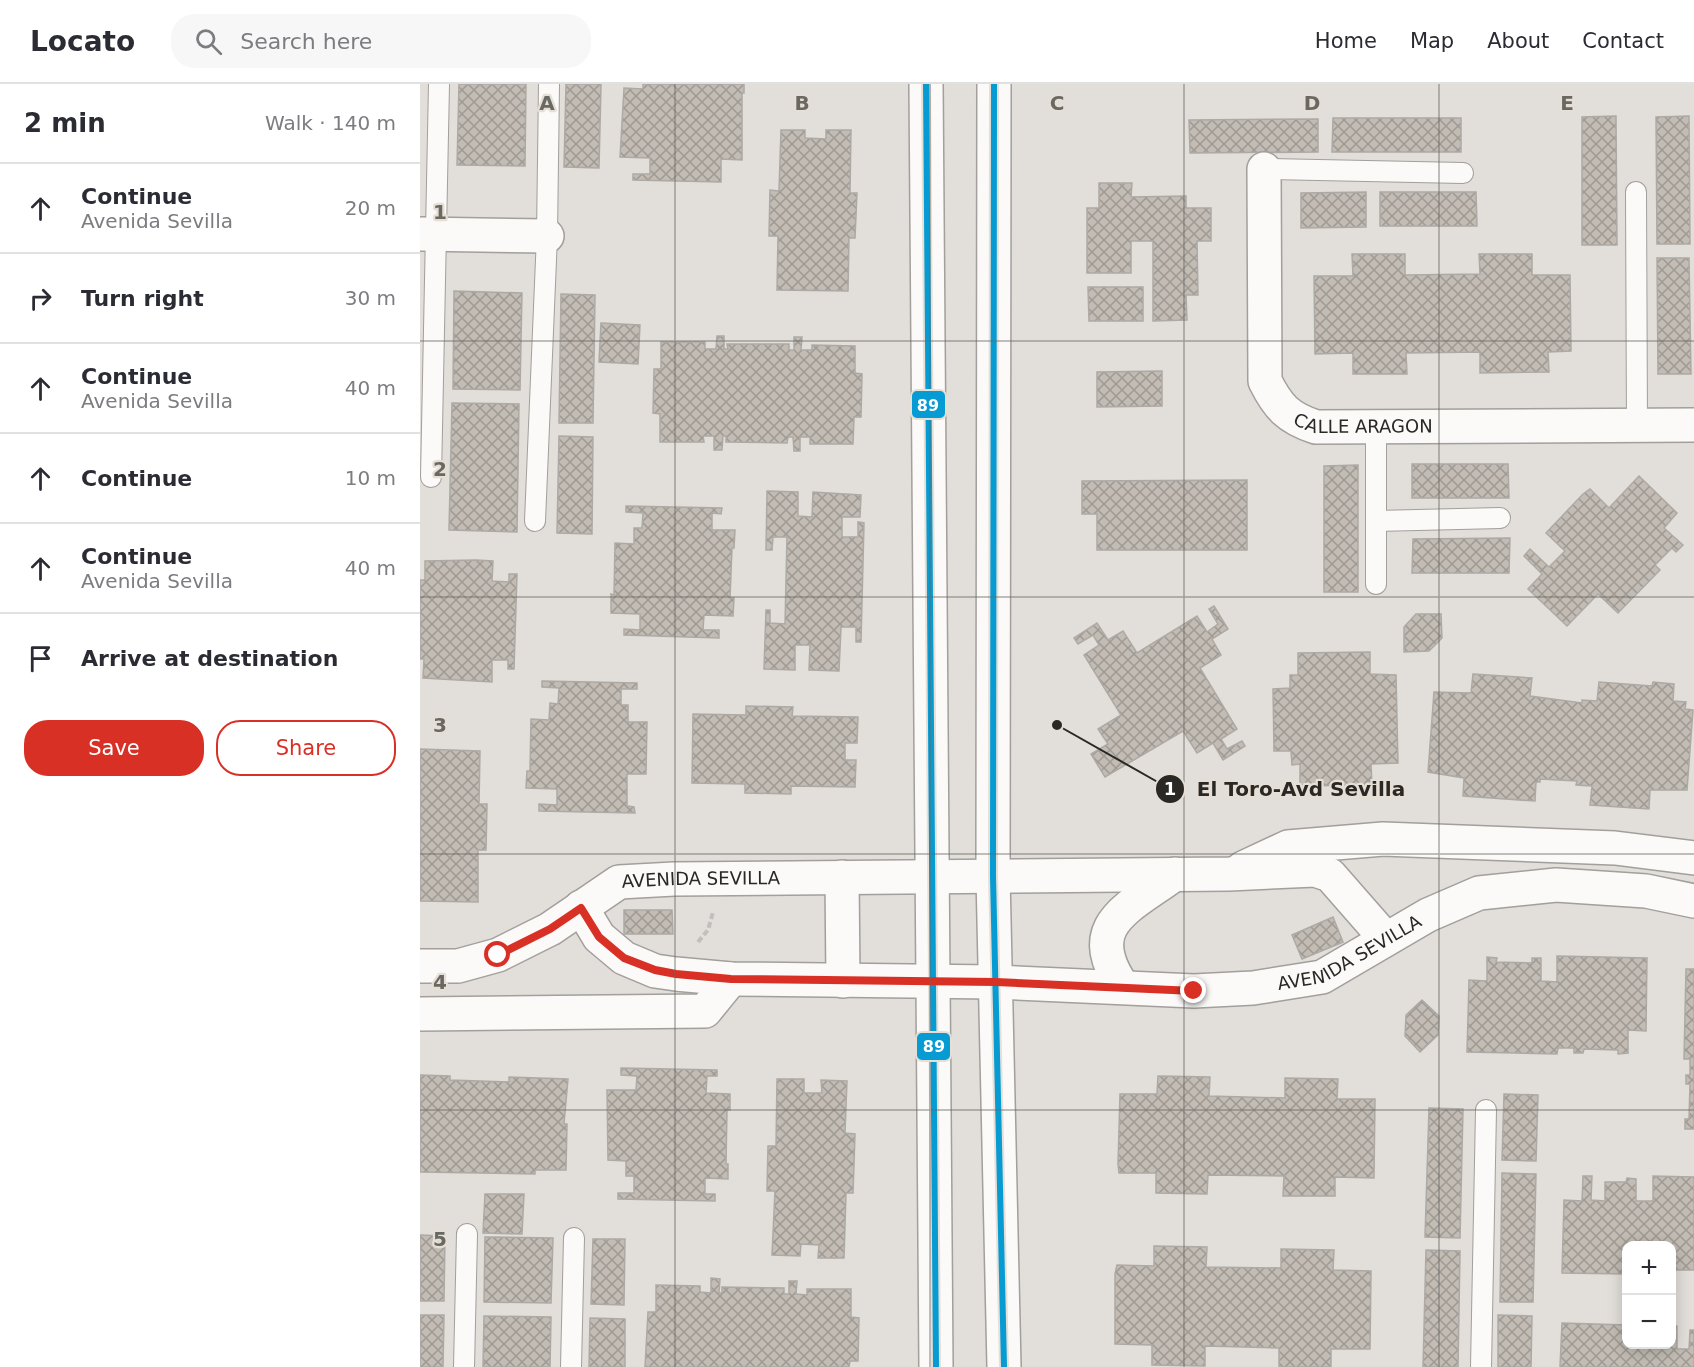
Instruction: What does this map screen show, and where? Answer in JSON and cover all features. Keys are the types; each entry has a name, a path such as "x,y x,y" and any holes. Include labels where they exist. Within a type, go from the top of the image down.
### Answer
{"street":[{"path":"926,84 936,1367"},
{"path":"994,84 993,876 1004,1367"},
{"name":"CALLE ARAGON","path":"1264,169 1265,381 1276,402 1295,420 1316,427 1694,425"},
{"path":"428,234 547,236"},
{"path":"1229,874 1288,847 1383,839 1615,848 1694,858"},
{"path":"993,876 1229,874 1316,870 1330,875 1386,939"},
{"path":"1123,987 1108,966 1105,942 1114,919 1175,874"},
{"name":"AVENIDA SEVILLA","path":"420,966 458,966 498,955 550,929 619,882 993,876"},
{"path":"842,877 843,981"},
{"name":"AVENIDA SEVILLA","path":"933,983 996,982 1194,991 1253,988 1322,978 1428,915 1479,893 1556,885 1646,891 1694,901"},
{"path":"581,908 599,937 624,958 655,970 731,979 933,983"},
{"path":"420,1014 705,1011 731,979"}],"lane":[{"path":"430,477 428,234 439,84"},
{"path":"535,521 547,236 549,84"},
{"path":"1264,169 1463,173"},
{"path":"1636,192 1637,426"},
{"path":"1376,426 1376,584"},
{"path":"1376,521 1500,518"},
{"path":"1480,1367 1486,1110"},
{"path":"464,1367 467,1234"},
{"path":"571,1367 574,1238"}],"path":[{"path":"696,943 708,930 713,911 724,911"}],"building":[{"path":"459,84 526,84 525,166 457,165"},
{"path":"566,84 601,84 599,168 564,167"},
{"path":"643,84 744,84 742,160 721,159 721,182 633,180 633,174 650,174 650,158 620,157 624,88 643,89"},
{"path":"1616,116 1617,245 1582,245 1582,117"},
{"path":"1689,116 1690,244 1657,244 1656,117"},
{"path":"1333,118 1461,118 1461,152 1332,152"},
{"path":"1318,119 1318,152 1190,153 1189,120"},
{"path":"781,130 805,130 805,138 826,139 826,130 851,130 850,193 857,193 855,238 849,238 848,291 777,290 778,236 769,236 770,190 779,191"},
{"path":"1099,183 1132,183 1131,197 1186,196 1186,208 1211,208 1211,241 1197,241 1198,295 1186,295 1187,320 1153,321 1153,241 1131,241 1131,273 1087,273 1087,208 1099,208"},
{"path":"1366,192 1366,227 1301,228 1301,193"},
{"path":"1380,192 1476,192 1477,226 1380,226"},
{"path":"1352,254 1405,254 1405,275 1480,274 1479,254 1532,254 1532,275 1570,275 1571,351 1548,352 1549,372 1480,373 1480,352 1406,353 1407,374 1353,374 1353,353 1315,354 1314,276 1353,276"},
{"path":"1657,258 1689,258 1691,374 1658,374"},
{"path":"1088,287 1143,287 1143,321 1089,321"},
{"path":"454,291 522,293 520,390 453,389"},
{"path":"561,294 595,295 593,423 559,423"},
{"path":"601,323 640,325 638,364 599,362"},
{"path":"717,336 724,336 724,349 728,349 727,344 789,344 789,350 794,350 794,337 802,337 801,350 812,350 812,345 855,346 855,373 862,374 861,417 854,417 853,444 810,444 810,437 800,437 800,451 794,451 793,437 788,437 787,443 726,442 726,436 723,436 722,450 714,450 714,436 703,436 704,442 660,442 660,414 653,413 654,369 661,369 661,342 705,342 705,349 716,349"},
{"path":"1162,371 1162,406 1097,407 1097,372"},
{"path":"452,403 519,404 517,532 449,530"},
{"path":"559,436 593,437 592,534 557,533"},
{"path":"1412,464 1508,464 1509,498 1412,498"},
{"path":"1358,465 1358,592 1324,592 1324,466"},
{"path":"1639,476 1677,513 1664,528 1683,545 1676,552 1672,548 1655,565 1660,570 1618,613 1598,594 1567,626 1528,589 1542,574 1524,556 1530,549 1549,567 1565,551 1546,533 1583,494 1590,489 1609,508"},
{"path":"1247,480 1247,550 1097,550 1097,514 1082,514 1082,481"},
{"path":"767,491 798,492 798,516 812,517 813,492 861,495 860,517 842,517 842,537 858,537 858,522 864,523 861,642 856,642 856,627 841,627 839,671 809,670 810,645 795,645 795,670 764,669 766,610 770,610 770,623 785,624 787,537 773,537 772,550 766,550"},
{"path":"626,506 722,508 721,514 712,513 712,530 735,530 730,598 734,598 733,616 704,615 703,630 719,630 719,638 624,635 624,629 640,630 640,614 611,613 611,594 614,595 615,543 634,544 634,528 642,528 643,513 626,512"},
{"path":"1510,538 1509,573 1412,573 1413,539"},
{"path":"425,561 493,561 492,581 509,582 509,574 517,574 514,669 508,669 508,660 492,660 492,682 423,678 424,659 420,659 420,580 425,580"},
{"path":"1214,606 1228,629 1212,639 1221,655 1200,668 1237,729 1221,739 1227,749 1242,741 1245,746 1223,760 1213,743 1197,753 1183,731 1105,777 1091,754 1108,744 1098,729 1121,715 1084,655 1099,645 1093,635 1078,644 1074,638 1097,623 1108,640 1123,631 1137,653 1197,616 1207,632 1218,624 1209,609"},
{"path":"1416,614 1441,614 1442,638 1429,651 1404,652 1404,627"},
{"path":"1370,652 1370,674 1396,675 1398,763 1371,764 1372,785 1300,786 1300,764 1292,765 1291,751 1274,751 1273,689 1290,688 1290,675 1298,675 1298,653"},
{"path":"1473,674 1532,678 1530,696 1582,703 1582,700 1597,701 1599,682 1652,686 1653,682 1674,684 1673,701 1686,702 1685,709 1693,710 1687,790 1650,790 1649,809 1590,805 1592,786 1576,785 1577,781 1540,779 1540,782 1536,782 1535,801 1463,796 1464,778 1428,772 1434,692 1471,693"},
{"path":"542,681 637,683 637,689 621,689 621,705 628,705 628,722 647,722 646,774 627,774 627,806 634,807 635,813 539,811 539,804 557,805 557,789 526,788 527,771 530,771 531,719 549,720 550,703 558,704 559,688 542,687"},
{"path":"746,706 793,707 792,716 858,717 857,743 845,743 845,760 856,760 855,787 791,786 791,794 745,793 745,784 692,783 693,714 746,715"},
{"path":"420,749 480,751 479,804 487,804 486,850 478,850 478,902 420,901"},
{"path":"624,910 672,910 673,934 624,934"},
{"path":"1333,917 1343,942 1302,959 1292,935"},
{"path":"1557,956 1647,958 1646,1031 1628,1030 1628,1053 1618,1054 1618,1050 1584,1049 1583,1053 1574,1053 1574,1048 1558,1048 1557,1054 1467,1052 1469,980 1487,981 1487,957 1497,958 1496,962 1532,963 1532,958 1541,958 1541,981 1557,982"},
{"path":"1686,969 1694,969 1694,1129 1685,1129 1685,1119 1689,1119 1690,1084 1686,1084 1686,1075 1690,1075 1690,1059 1684,1059"},
{"path":"1422,1000 1439,1016 1438,1035 1420,1052 1405,1036 1406,1015"},
{"path":"621,1068 717,1070 717,1076 707,1076 706,1093 730,1094 730,1110 727,1110 728,1179 705,1178 705,1194 715,1194 715,1201 618,1199 618,1193 634,1193 634,1176 626,1176 626,1161 608,1160 607,1090 636,1090 637,1076 621,1075"},
{"path":"420,1075 450,1076 450,1080 509,1082 509,1077 568,1079 564,1124 567,1124 566,1170 535,1170 535,1174 420,1172"},
{"path":"1158,1076 1210,1077 1209,1096 1285,1098 1285,1078 1338,1079 1337,1099 1375,1099 1374,1178 1335,1177 1335,1196 1283,1196 1284,1176 1208,1175 1207,1194 1156,1193 1156,1173 1119,1173 1118,1164 1120,1094 1157,1094"},
{"path":"777,1079 804,1079 804,1093 822,1093 821,1080 847,1081 845,1133 855,1134 853,1193 846,1193 844,1258 818,1258 819,1245 801,1244 800,1256 772,1255 775,1191 767,1191 768,1146 776,1146"},
{"path":"1504,1094 1538,1095 1536,1161 1502,1160"},
{"path":"1429,1108 1463,1109 1460,1238 1425,1237"},
{"path":"1502,1173 1536,1174 1533,1302 1500,1302"},
{"path":"1583,1176 1592,1176 1591,1200 1605,1201 1605,1182 1626,1182 1627,1178 1636,1179 1636,1201 1653,1201 1653,1176 1694,1177 1694,1270 1676,1270 1676,1241 1622,1241 1622,1274 1562,1273 1564,1200 1582,1201"},
{"path":"485,1194 524,1194 522,1234 483,1233"},
{"path":"420,1235 445,1236 444,1301 420,1301"},
{"path":"485,1237 553,1238 551,1303 484,1302"},
{"path":"593,1239 625,1239 624,1305 591,1304"},
{"path":"1154,1246 1207,1247 1206,1267 1281,1268 1281,1249 1334,1250 1333,1270 1371,1271 1370,1349 1331,1349 1331,1367 1279,1367 1279,1348 1205,1346 1205,1366 1152,1365 1152,1345 1115,1344 1115,1274 1117,1265 1154,1266"},
{"path":"1426,1250 1460,1251 1458,1367 1423,1367"},
{"path":"711,1278 720,1279 719,1293 722,1293 722,1287 784,1288 784,1294 789,1294 789,1281 797,1281 796,1294 807,1295 807,1289 851,1289 851,1317 859,1318 858,1361 850,1361 849,1367 645,1367 648,1312 656,1312 656,1285 700,1286 700,1292 711,1293"},
{"path":"420,1315 444,1315 443,1367 420,1367"},
{"path":"1498,1315 1532,1316 1531,1367 1498,1367"},
{"path":"484,1316 551,1317 550,1367 483,1367"},
{"path":"590,1318 625,1319 625,1367 589,1367"},
{"path":"1562,1323 1622,1325 1622,1349 1676,1349 1677,1326 1677,1349 1689,1349 1690,1330 1694,1330 1694,1367 1560,1367"}],"transit line":[{"name":"89","path":"926,84 936,1367"},
{"name":"89","path":"994,84 993,876 1004,1367"}],"place":[{"name":"El Toro-Avd Sevilla","path":"1057,725"}],"route":[{"path":"498,955 550,929 581,908 599,937 624,958 655,970 676,974 731,979 880,983 996,982 1194,991"}]}
